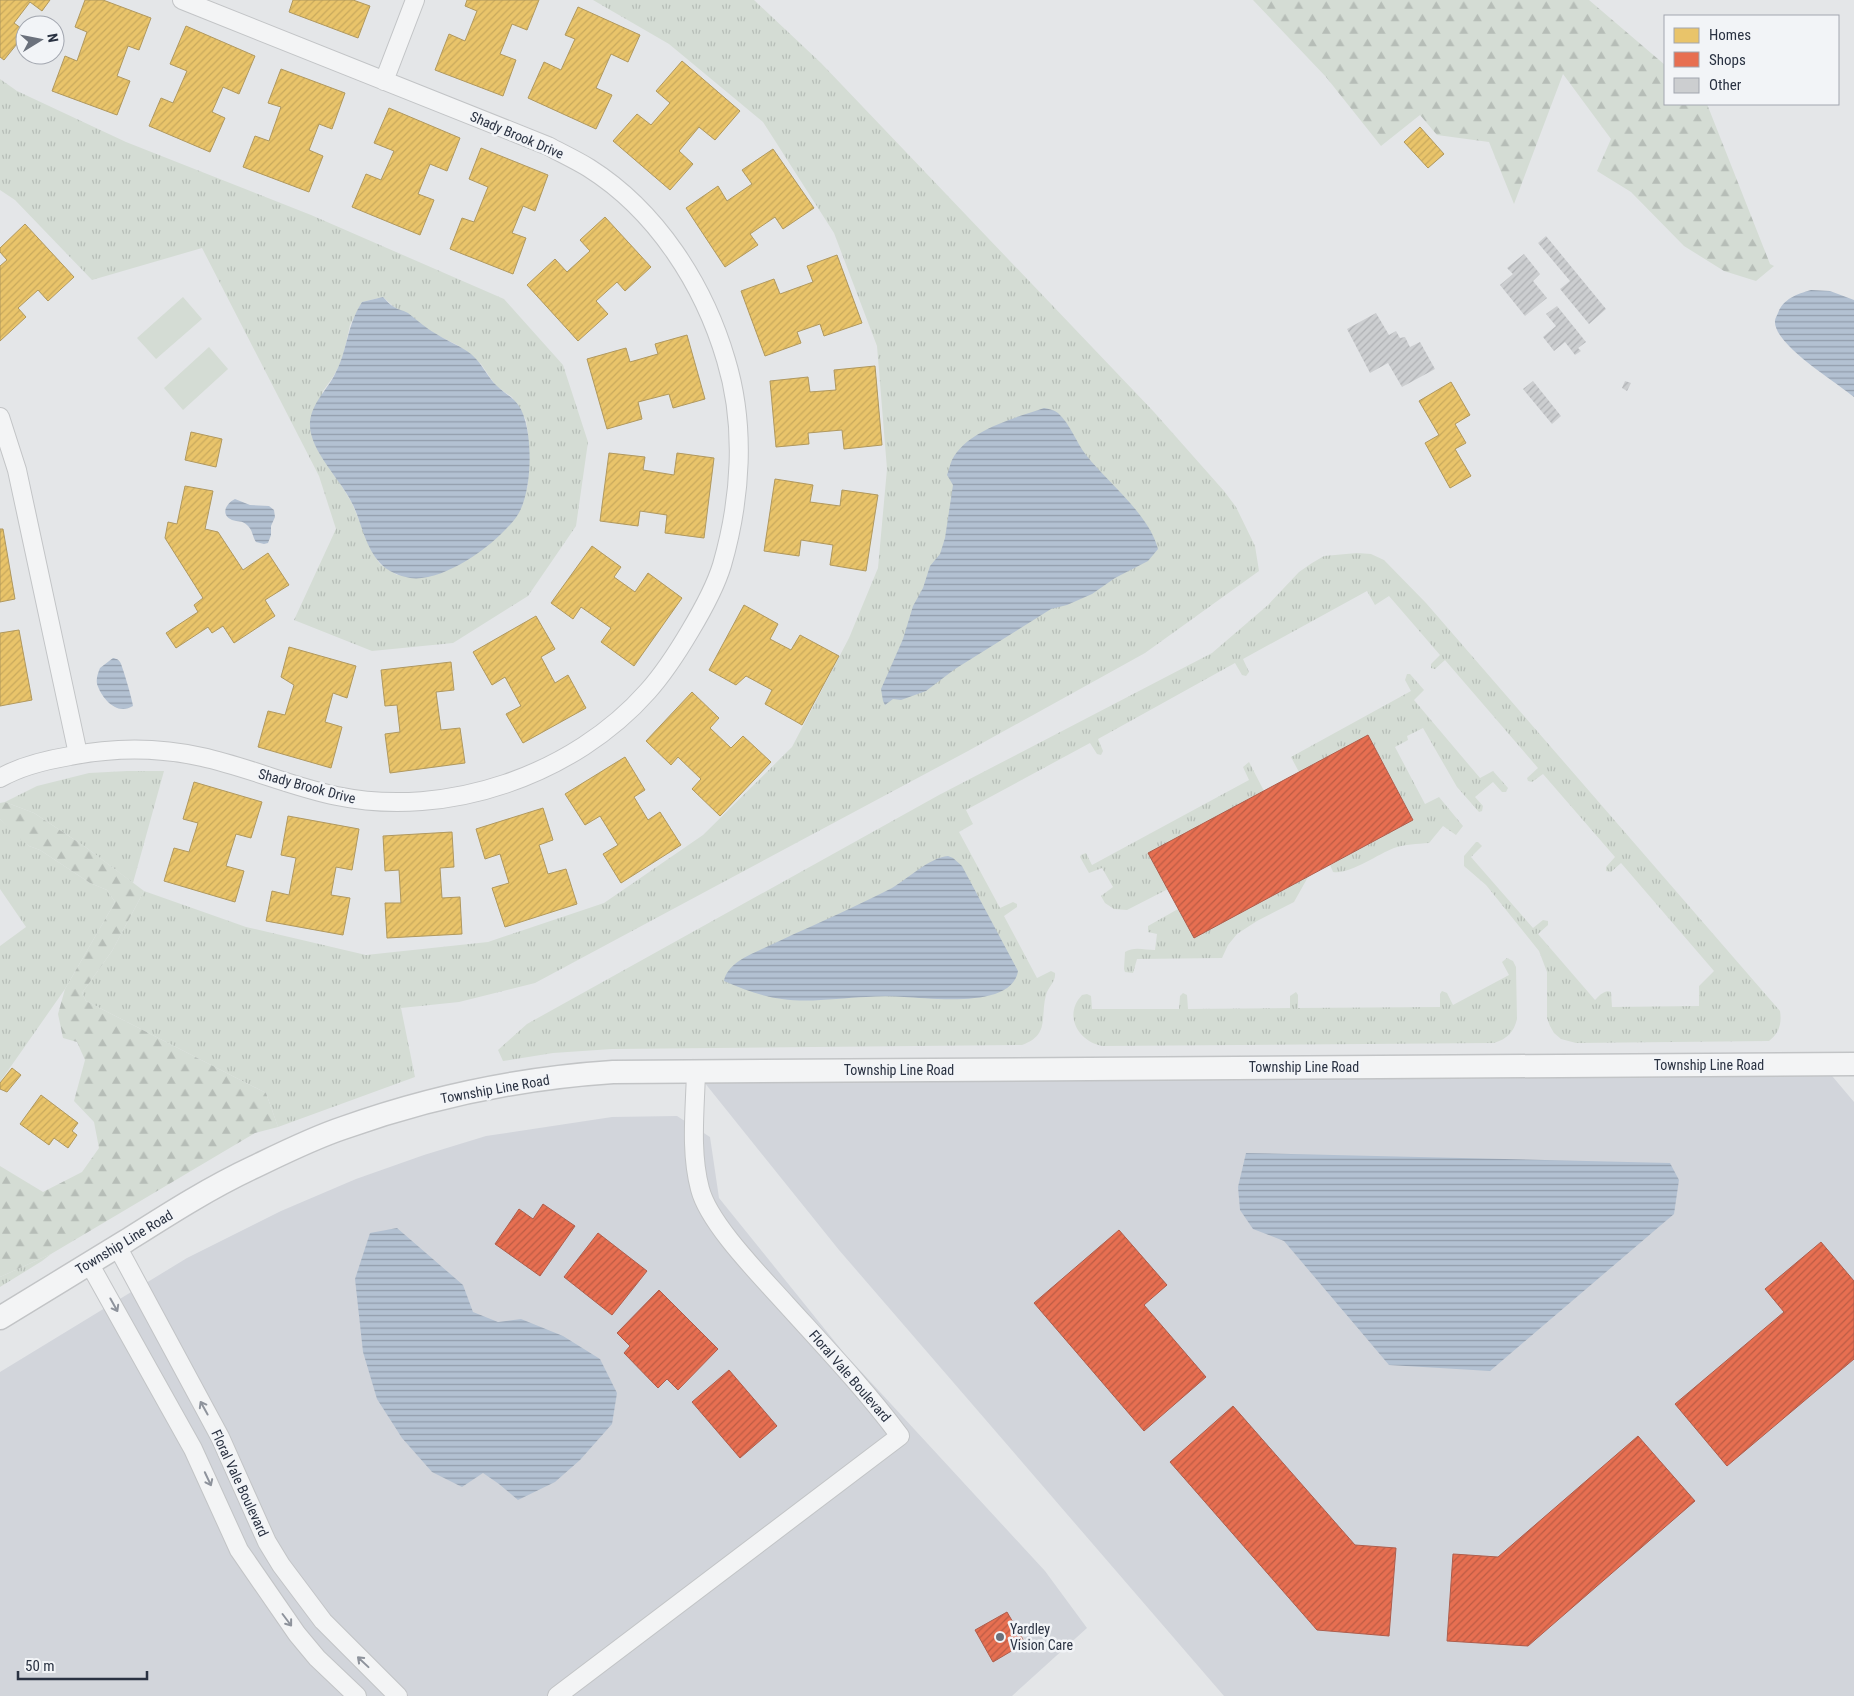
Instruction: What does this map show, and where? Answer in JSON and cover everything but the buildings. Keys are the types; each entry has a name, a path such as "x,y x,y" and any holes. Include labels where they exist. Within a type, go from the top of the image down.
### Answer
{"street":[{"name":"Shady Brook Drive","path":"0,778 22,768 50,759 98,750 133,748 204,757 336,796 361,800 417,802 475,793 547,768 608,728 646,694 671,663 702,612 722,567 734,509 740,447 734,384 720,338 699,290 666,238 627,198 591,170 548,146 182,0"},
{"path":"384,81 416,0"},
{"path":"0,417 17,470 78,754"},
{"name":"Township Line Road","path":"0,1318 184,1205 252,1168 341,1128 389,1112 447,1096 510,1084 613,1072 1854,1064"},
{"name":"Floral Vale Boulevard","path":"557,1696 900,1436 858,1383 748,1262 721,1227 704,1200 699,1188 694,1155 696,1072"},
{"name":"Floral Vale Boulevard","path":"117,1246 220,1437 267,1542 281,1565 323,1621 398,1696"},
{"name":"Floral Vale Boulevard","path":"89,1263 193,1449 239,1550 297,1634 317,1658 357,1696"}],"shaded area":[{"path":"1822,1064 1854,1102 1854,1696 1224,1696 839,1250 696,1072"},
{"path":"677,1116 710,1137 719,1198 844,1353 1045,1571 1087,1628 1012,1696 0,1696 0,1372 187,1258 281,1211 356,1179 486,1136 612,1117"}],"green space":[{"path":"593,0 754,0 821,63 1154,412 1224,491 1236,507 1255,546 1259,571 1145,653 968,751 535,983 459,1002 401,1008 415,1077 278,1127 266,1093 86,1001 82,993 112,951 144,891 246,927 366,955 488,942 604,903 703,835 792,747 849,638 878,568 887,469 877,346 834,233 763,122 669,44"},
{"path":"1253,0 1589,0 1664,64 1664,105 1707,105 1770,264 1774,266 1756,281 1724,271 1684,246 1631,192 1597,171 1611,139 1563,74 1514,204 1489,142 1437,135 1420,115 1381,146 1326,77"},
{"path":"0,79 17,91 126,142 311,215 504,299 563,365 588,442 576,526 528,596 453,643 372,651 294,620 336,529 319,476 202,248 92,280 15,200 0,190","holes":["383,297 394,307 437,335 459,346 481,364 496,386 512,397 526,420 528,435 528,485 517,515 496,538 481,550 397,575 380,564 371,550 352,503 313,439 323,391 339,366 350,325 362,302"]},
{"path":"183,297 202,319 156,359 137,338"},
{"path":"209,347 228,369 183,410 164,388"},
{"path":"1357,553 1371,554 1384,560 1426,603 1780,1011 1781,1020 1779,1028 1769,1041 1576,1043 1561,1039 1554,1033 1547,1018 1547,972 1539,951 1486,885 1464,866 1464,856 1476,842 1482,846 1471,857 1533,928 1543,920 1548,921 1548,925 1538,934 1595,1000 1602,993 1609,991 1611,992 1612,1007 1699,1006 1699,986 1714,971 1621,863 1611,872 1606,871 1606,867 1615,857 1543,774 1532,782 1528,781 1527,778 1538,768 1445,660 1435,669 1431,668 1431,664 1440,655 1389,596 1375,605 1367,591 1243,659 1249,672 1246,676 1242,675 1235,663 1098,739 1103,751 1101,755 1097,754 1090,743 966,810 973,824 959,832 1000,908 1013,902 1017,904 1017,907 1004,916 1037,978 1051,971 1055,973 1046,995 1040,1031 1031,1041 1022,1045 612,1049 553,1053 503,1061 498,1050 527,1024 939,795 1212,653 1268,605 1299,572 1312,563 1324,556"},
{"path":"1407,674 1410,674 1424,690 1414,700 1480,778 1493,771 1508,788 1506,792 1502,792 1493,782 1475,797 1483,806 1482,811 1479,812 1457,787 1423,728 1407,736 1408,740 1395,747 1425,804 1439,797 1463,826 1456,835 1443,826 1429,843 1398,847 1355,867 1340,872 1333,872 1330,865 1413,819 1368,735 1299,772 1291,757 1411,691 1405,680"},
{"path":"1249,762 1264,791 1168,889 1127,910 1114,909 1105,903 1101,896 1113,887 1102,868 1089,873 1080,857 1081,855 1086,853 1092,865 1249,780 1243,767"},
{"path":"164,771 133,883 84,846 34,813 5,802 37,786 89,773"},
{"path":"5,802 34,813 84,846 144,891 112,951 82,993 86,1001 266,1093 278,1127 255,1133 51,1254 0,1277 0,1166 43,1192 82,1172 99,1148 94,1122 74,1101 85,1060 77,1042 63,1038 58,1014 65,989 115,902 107,890 90,883 40,850 29,846 14,834 0,819 0,803"},
{"path":"0,819 29,846 40,850 90,883 107,890 115,902 65,989 0,1082 0,946 26,927 0,889"},
{"path":"1308,877 1294,902 1257,921 1237,934 1228,945 1222,958 1137,959 1133,973 1125,972 1125,952 1136,949 1155,950 1157,934 1148,932 1148,926 1178,909"},
{"path":"1507,958 1513,961 1516,967 1517,1019 1514,1028 1509,1034 1494,1043 1103,1046 1086,1039 1080,1033 1074,1019 1076,1003 1082,995 1087,994 1091,996 1092,1009 1179,1009 1180,996 1183,993 1187,995 1188,1009 1290,1008 1290,996 1296,992 1298,995 1298,1008 1440,1007 1440,994 1442,991 1447,993 1453,1005 1509,975 1502,962"},
{"path":"51,1254 42,1261 0,1287 0,1277"}],"water":[{"path":"1811,290 1830,291 1854,300 1854,397 1794,351 1777,330 1775,320 1783,304 1796,295"},
{"path":"383,297 397,309 408,313 430,330 471,354 500,389 519,406 524,416 527,430 530,461 529,477 522,506 517,516 497,538 469,559 454,568 424,578 410,578 394,573 383,566 375,557 367,543 348,495 320,454 311,433 310,422 313,409 339,367 357,311 362,302"},
{"path":"1044,408 1055,411 1063,418 1086,455 1127,499 1146,523 1158,549 1148,561 1115,578 1092,594 1067,605 1051,609 955,669 926,691 901,700 893,699 885,705 881,689 903,639 913,606 923,588 930,566 940,554 945,538 953,485 947,475 952,460 959,450 980,433 993,426"},
{"path":"235,499 250,505 269,506 274,510 275,517 271,526 271,535 268,543 256,542 245,523 228,518 225,512 227,506"},
{"path":"113,658 120,662 123,669 133,706 127,709 116,707 106,700 97,684 100,668"},
{"path":"948,856 962,866 1018,971 1013,983 1002,991 969,999 881,996 803,1001 767,996 745,990 724,981 729,970 743,958 876,896 892,888 926,864"},
{"path":"1246,1153 1670,1163 1679,1180 1674,1214 1490,1371 1389,1365 1284,1241 1253,1229 1240,1210 1238,1187"},
{"path":"397,1228 463,1285 473,1312 498,1322 521,1319 563,1336 600,1359 617,1393 612,1424 580,1460 555,1482 518,1500 483,1473 462,1487 432,1472 402,1438 377,1399 363,1352 355,1279 370,1233"}],"place":[{"name":"Yardley Vision Care","path":"1000,1637"}]}
